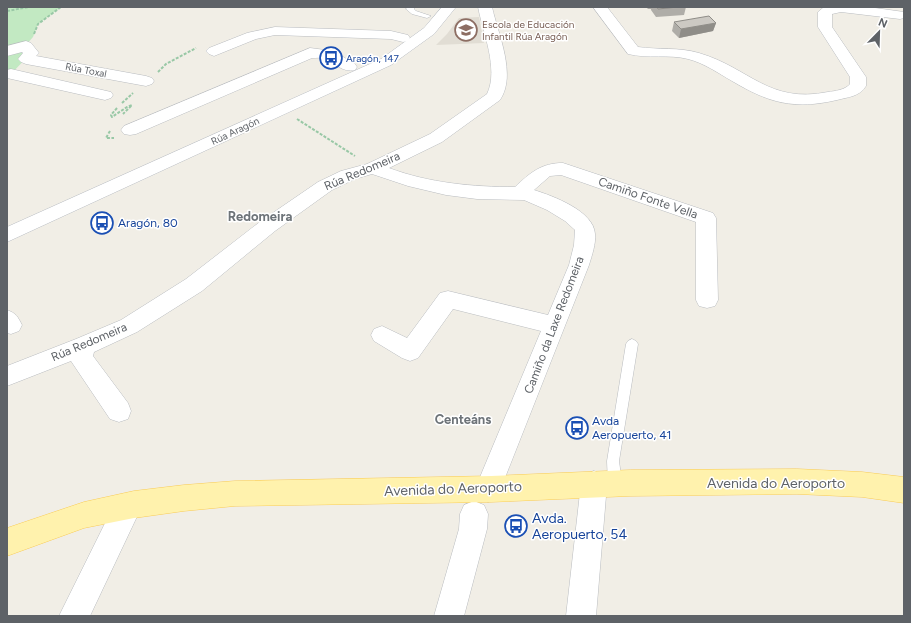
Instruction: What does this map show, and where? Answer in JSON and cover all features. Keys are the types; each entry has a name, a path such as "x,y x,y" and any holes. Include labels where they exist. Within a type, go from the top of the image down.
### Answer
{"main road":[{"name":"Avenida do Aeroporto","path":"7,542 83,515 187,497 241,493 488,489 605,483 847,483 904,490"}],"street":[{"name":"Rúa Aragón","path":"7,236 386,62 429,31 449,7"},
{"name":"Rúa Redomeira","path":"7,376 84,346 129,326 194,285 268,226 325,186 348,175 373,168 436,138 494,97 499,86 498,58 489,28 485,7"},
{"path":"600,7 628,46 633,50 683,53 694,56 706,60 769,93 794,100 806,100 851,92 857,89 859,83 858,77 825,27 825,12 832,8 841,8 900,15"},
{"name":"Rúa Aragón","path":"7,221 373,56 403,38 430,11"},
{"path":"214,50 252,36 275,31 391,35 403,38"},
{"name":"Rúa Toxal","path":"7,51 26,52 146,81"},
{"name":"Rúa Toxal","path":"26,52 9,76 105,95"},
{"path":"130,130 310,53 328,54 349,67"},
{"path":"373,168 386,174 413,181 470,192 520,193"},
{"name":"Camiño Fonte Vella","path":"520,193 544,170 552,168 563,169 706,218 707,300"},
{"name":"Camiño da Laxe Redomeira","path":"488,489 579,265 585,236 584,227 578,219 534,197 520,193"},
{"path":"382,335 410,351 448,299 554,325"},
{"path":"84,346 81,358 119,410"},
{"path":"581,616 605,483"},
{"path":"74,616 128,506"},
{"path":"449,616 473,529 474,514"}],"lane":[{"name":"Rúa Aragón","path":"411,7 410,9 414,13 430,11"},
{"path":"605,483 613,461 632,344"}],"path":[{"path":"7,12 29,7"},
{"path":"26,52 38,24 61,7"},
{"path":"291,116 373,168"}],"shaded area":[{"name":"Escola de Educación Infantil Rúa Aragón","path":"479,17 484,43 436,45 447,34 459,18"}],"green space":[{"path":"7,7 61,7 38,24 33,37 26,45 31,53 11,74 7,76"}],"building":[{"path":"657,7 678,7 658,9"},
{"path":"709,16 716,23 681,29 674,22"}],"place":[{"name":"Escola de Educación Infantil Rúa Aragón","path":"466,30"},
{"name":"Aragón, 147","path":"331,58"},
{"name":"Aragón, 80","path":"102,223"},
{"name":"Avda Aeropuerto, 41","path":"577,428"},
{"name":"Avda. Aeropuerto, 54","path":"516,526"}],"district":[{"name":"Redomeira","path":"260,216"},
{"name":"Centeáns","path":"463,419"}]}
